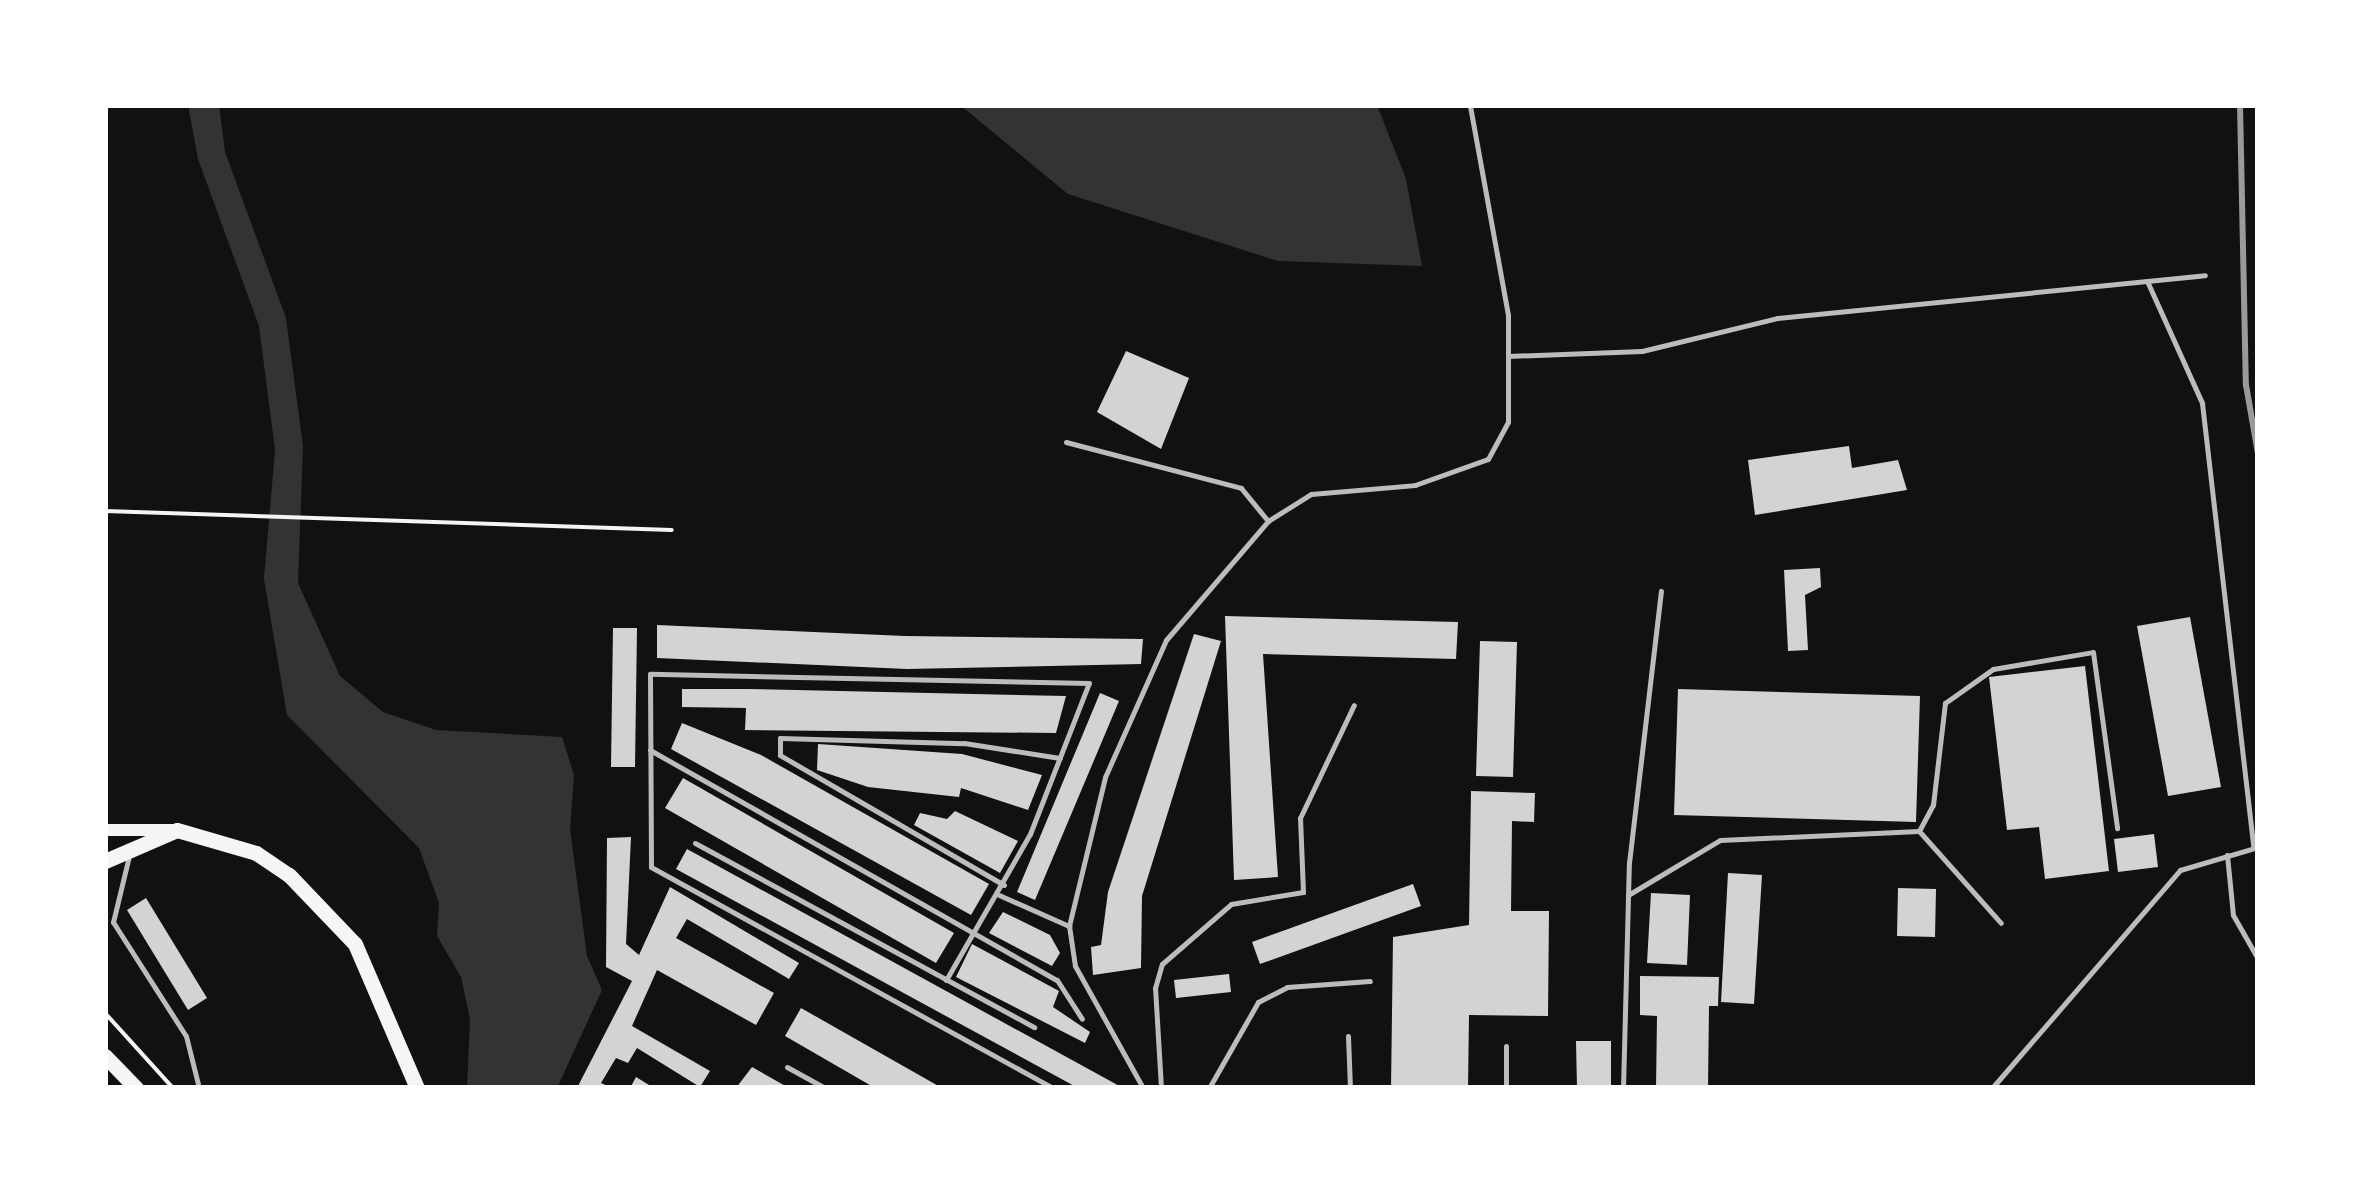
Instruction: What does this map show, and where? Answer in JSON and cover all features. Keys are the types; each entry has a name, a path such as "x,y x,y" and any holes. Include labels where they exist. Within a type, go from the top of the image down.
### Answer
{"highway":[{"path":"105,860 132,844 176,830 256,853 322,904 373,975 416,1088"},
{"path":"105,1056 136,1088"}],"main road":[{"path":"105,830 176,830"}],"lane":[{"path":"1143,1088 1075,966 1069,926 1105,777 1166,640 1268,521 1311,494 1415,485 1488,458 1508,422 1508,356 1496,224 1470,105"},
{"path":"1508,356 1642,351 1777,318 2204,275"},
{"path":"1992,1088 2180,870 2256,847 2202,403 2147,281"},
{"path":"1066,442 1241,488 1268,521"},
{"path":"1623,1088 1628,895 1660,591"},
{"path":"1919,831 1933,805 1945,702 1993,669 2093,652 2117,828"},
{"path":"946,980 1004,885 1089,683 650,674 651,866 1053,1088"},
{"path":"1161,1088 1154,988 1162,964 1230,904 1302,892 1306,795 1354,706"},
{"path":"1004,885 780,755 780,738 964,744 1060,758"},
{"path":"650,750 1057,980 1082,1019"},
{"path":"1628,895 1720,840 1919,831"},
{"path":"1919,831 2000,922"},
{"path":"695,843 1034,1028"},
{"path":"132,844 113,922 186,1036 199,1088"},
{"path":"2226,856 2233,915 2258,959"},
{"path":"999,895 1069,926"},
{"path":"1210,1088 1258,1002 1287,987 1370,981"},
{"path":"1348,1036 1350,1088"},
{"path":"1506,1046 1506,1088"},
{"path":"787,1067 825,1088"}],"path":[{"path":"105,511 672,530"},
{"path":"105,1013 173,1088"}],"shaded area":[{"path":"188,105 219,105 225,152 286,318 303,446 298,583 340,676 383,712 436,730 562,737 574,775 570,829 587,956 602,990 557,1088 467,1088 470,1019 461,977 437,936 439,903 419,848 287,715 264,579 275,450 259,326 198,159"},
{"path":"960,105 1377,105 1406,179 1422,266 1278,261 1068,194"}],"building":[{"path":"1126,351 1189,378 1161,449 1097,412"},
{"path":"1849,446 1852,468 1898,460 1907,490 1755,515 1748,460"},
{"path":"1820,568 1821,587 1805,595 1808,650 1788,651 1784,570"},
{"path":"1225,616 1458,622 1456,659 1263,654 1278,877 1234,880"},
{"path":"2190,617 2221,787 2168,796 2137,626"},
{"path":"657,625 905,636 1143,639 1141,664 907,669 657,658"},
{"path":"613,628 637,628 635,767 611,767"},
{"path":"1194,634 1221,641 1142,896 1141,968 1093,975 1091,947 1101,945 1108,892"},
{"path":"1480,641 1517,642 1513,777 1476,776"},
{"path":"2085,666 2109,871 2045,879 2039,827 2007,830 1989,677"},
{"path":"682,689 1066,696 1056,733 745,730 746,708 682,707"},
{"path":"1678,689 1920,696 1916,822 1674,815"},
{"path":"1100,693 1119,701 1035,900 1017,892"},
{"path":"682,723 761,755 989,884 971,915 671,749"},
{"path":"818,744 962,754 1042,775 1028,810 961,788 959,797 868,787 817,770"},
{"path":"683,778 954,933 936,963 665,808"},
{"path":"1471,791 1535,793 1534,822 1512,821 1511,911 1549,911 1548,1016 1469,1015 1468,1088 1391,1088 1393,937 1469,925"},
{"path":"955,811 1018,841 1000,873 914,825 920,813 947,819"},
{"path":"2154,834 2158,867 2118,872 2114,839"},
{"path":"631,837 626,944 639,955 670,887 799,963 789,979 687,919 676,938 774,993 756,1025 657,970 632,1026 710,1071 700,1087 637,1048 628,1063 616,1058 601,1083 612,1088 577,1088 632,981 606,967 607,838"},
{"path":"687,849 1123,1088 1078,1088 676,869"},
{"path":"1728,873 1762,875 1754,1004 1721,1002"},
{"path":"1413,884 1421,906 1260,964 1252,942"},
{"path":"1898,888 1936,889 1935,937 1897,936"},
{"path":"1651,893 1690,895 1687,965 1647,963"},
{"path":"146,898 207,998 188,1010 127,910"},
{"path":"1003,912 1050,935 1060,953 1052,966 989,933"},
{"path":"972,944 1059,991 1053,1007 1090,1032 1085,1043 956,977"},
{"path":"1229,974 1231,992 1176,998 1174,980"},
{"path":"1640,976 1719,977 1718,1006 1709,1006 1708,1088 1656,1088 1657,1016 1640,1015"},
{"path":"801,1008 942,1088 875,1088 785,1036"},
{"path":"1576,1041 1611,1041 1611,1088 1577,1088"},
{"path":"752,1067 789,1088 736,1088"},
{"path":"636,1077 654,1088 630,1088"}],"railway":[{"path":"2240,105 2246,385 2258,454"}]}
